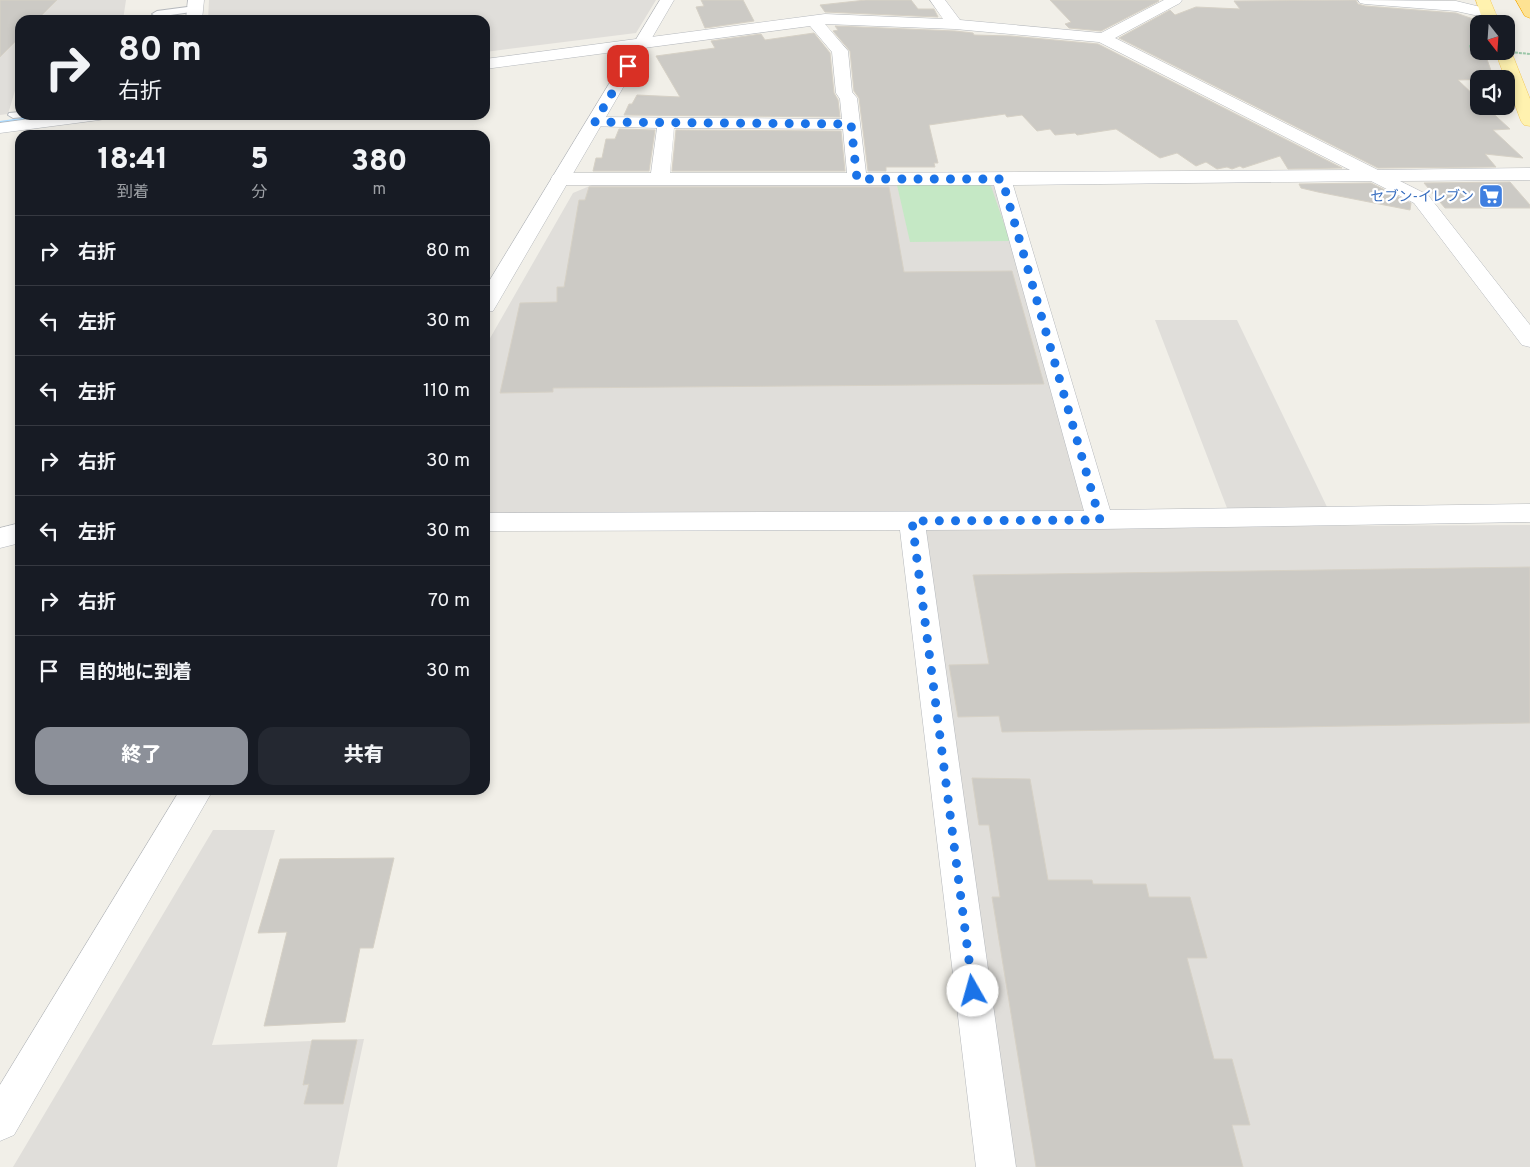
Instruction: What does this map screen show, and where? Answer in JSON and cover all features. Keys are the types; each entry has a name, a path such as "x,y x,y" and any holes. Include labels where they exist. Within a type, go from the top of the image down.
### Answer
{"highway":[{"path":"1524,0 1530,13"}],"main road":[{"path":"1506,60 1530,121"}],"street":[{"path":"490,298 668,0"},
{"path":"937,0 955,24"},
{"path":"1103,38 1175,0"},
{"path":"1365,0 1450,3 1488,12"},
{"path":"490,63 826,19 955,24 1103,38 1421,199 1530,340"},
{"path":"814,20 840,51 844,93 848,98 857,179"},
{"path":"0,128 61,120"},
{"path":"595,122 851,124"},
{"path":"660,179 666,122"},
{"path":"560,180 1002,179 1530,174"},
{"path":"1002,179 1100,520"},
{"path":"490,522 1100,520 1530,513"},
{"path":"912,521 996,1167"},
{"path":"0,538 15,534"},
{"path":"0,1121 194,795"}],"lane":[{"path":"157,14 195,10"}],"path":[{"path":"1515,53 1530,54"}],"shaded area":[{"path":"0,0 126,0 124,15 15,15 15,91 8,114 0,115"},
{"path":"209,0 656,0 636,33 490,51 490,15 208,15"},
{"path":"986,182 996,187 1095,527 1530,525 1530,1167 1011,1167 920,514 490,516 490,338 573,193 592,185"},
{"path":"1155,320 1237,320 1327,507 1227,508"},
{"path":"213,830 275,830 212,1045 364,1039 337,1167 13,1167"}],"green space":[{"path":"985,184 991,186 1010,241 910,242 897,185"}],"building":[{"path":"0,0 57,0 42,15 15,15 15,42 0,57"},
{"path":"701,0 743,0 754,21 705,28 696,7 704,6"},
{"path":"866,0 911,0 918,9 934,9 938,17 825,12 820,5"},
{"path":"1050,0 1159,1 1101,31 1069,28 1065,24 1071,22"},
{"path":"1356,0 1358,4 1365,6 1456,13 1470,18 1470,60 1487,60 1491,70 1470,70 1470,80 1458,80 1470,91 1470,115 1495,115 1510,129 1493,130 1523,158 1485,154 1496,167 1378,168 1119,38 1170,10 1175,15 1196,7 1240,9 1234,1"},
{"path":"835,26 955,31 973,33 974,35 1011,36 1098,44 1342,168 1288,169 1280,156 1243,168 1240,166 1232,169 1227,167 1217,169 1206,162 1196,166 1177,153 1160,158 1116,129 1077,135 1075,133 1055,135 1050,129 1037,131 1022,115 1007,117 1005,114 929,125 938,163 934,163 935,167 886,167 886,171 868,171 859,98 854,91 850,51 833,31 838,30"},
{"path":"814,33 830,53 834,93 838,100 840,117 624,115 629,104 632,104 637,95 680,97 656,56 715,48 711,41 761,34 765,40"},
{"path":"619,129 655,130 649,171 593,171 596,158 602,158 606,139 615,139"},
{"path":"676,130 841,131 845,171 672,171"},
{"path":"1510,182 1530,205 1530,208 1445,208 1424,183"},
{"path":"1371,183 1411,203 1410,210 1318,192 1301,188 1299,184"},
{"path":"589,187 889,187 904,272 1012,271 1044,384 553,388 553,392 500,393 520,303 557,302 557,287 564,287 579,200 585,200"},
{"path":"1530,567 1530,723 1002,732 999,716 958,717 949,665 989,664 973,575"},
{"path":"972,778 1030,779 1048,880 1092,880 1093,884 1146,884 1149,897 1190,897 1207,958 1187,958 1214,1059 1232,1059 1250,1125 1232,1125 1243,1167 1036,1167 992,897 1000,897 989,825 979,825"},
{"path":"394,858 373,948 360,948 345,1022 264,1026 287,932 258,933 280,859"},
{"path":"312,1040 357,1040 343,1104 304,1104 309,1084 303,1085"}],"waterway":[{"path":"0,123 22,120"}],"place":[{"name":"セブン-イレブン","path":"1491,196"}],"route":[{"path":"628,66 595,122 851,124 857,179 1002,179 1100,520 912,521 973,991"}]}
